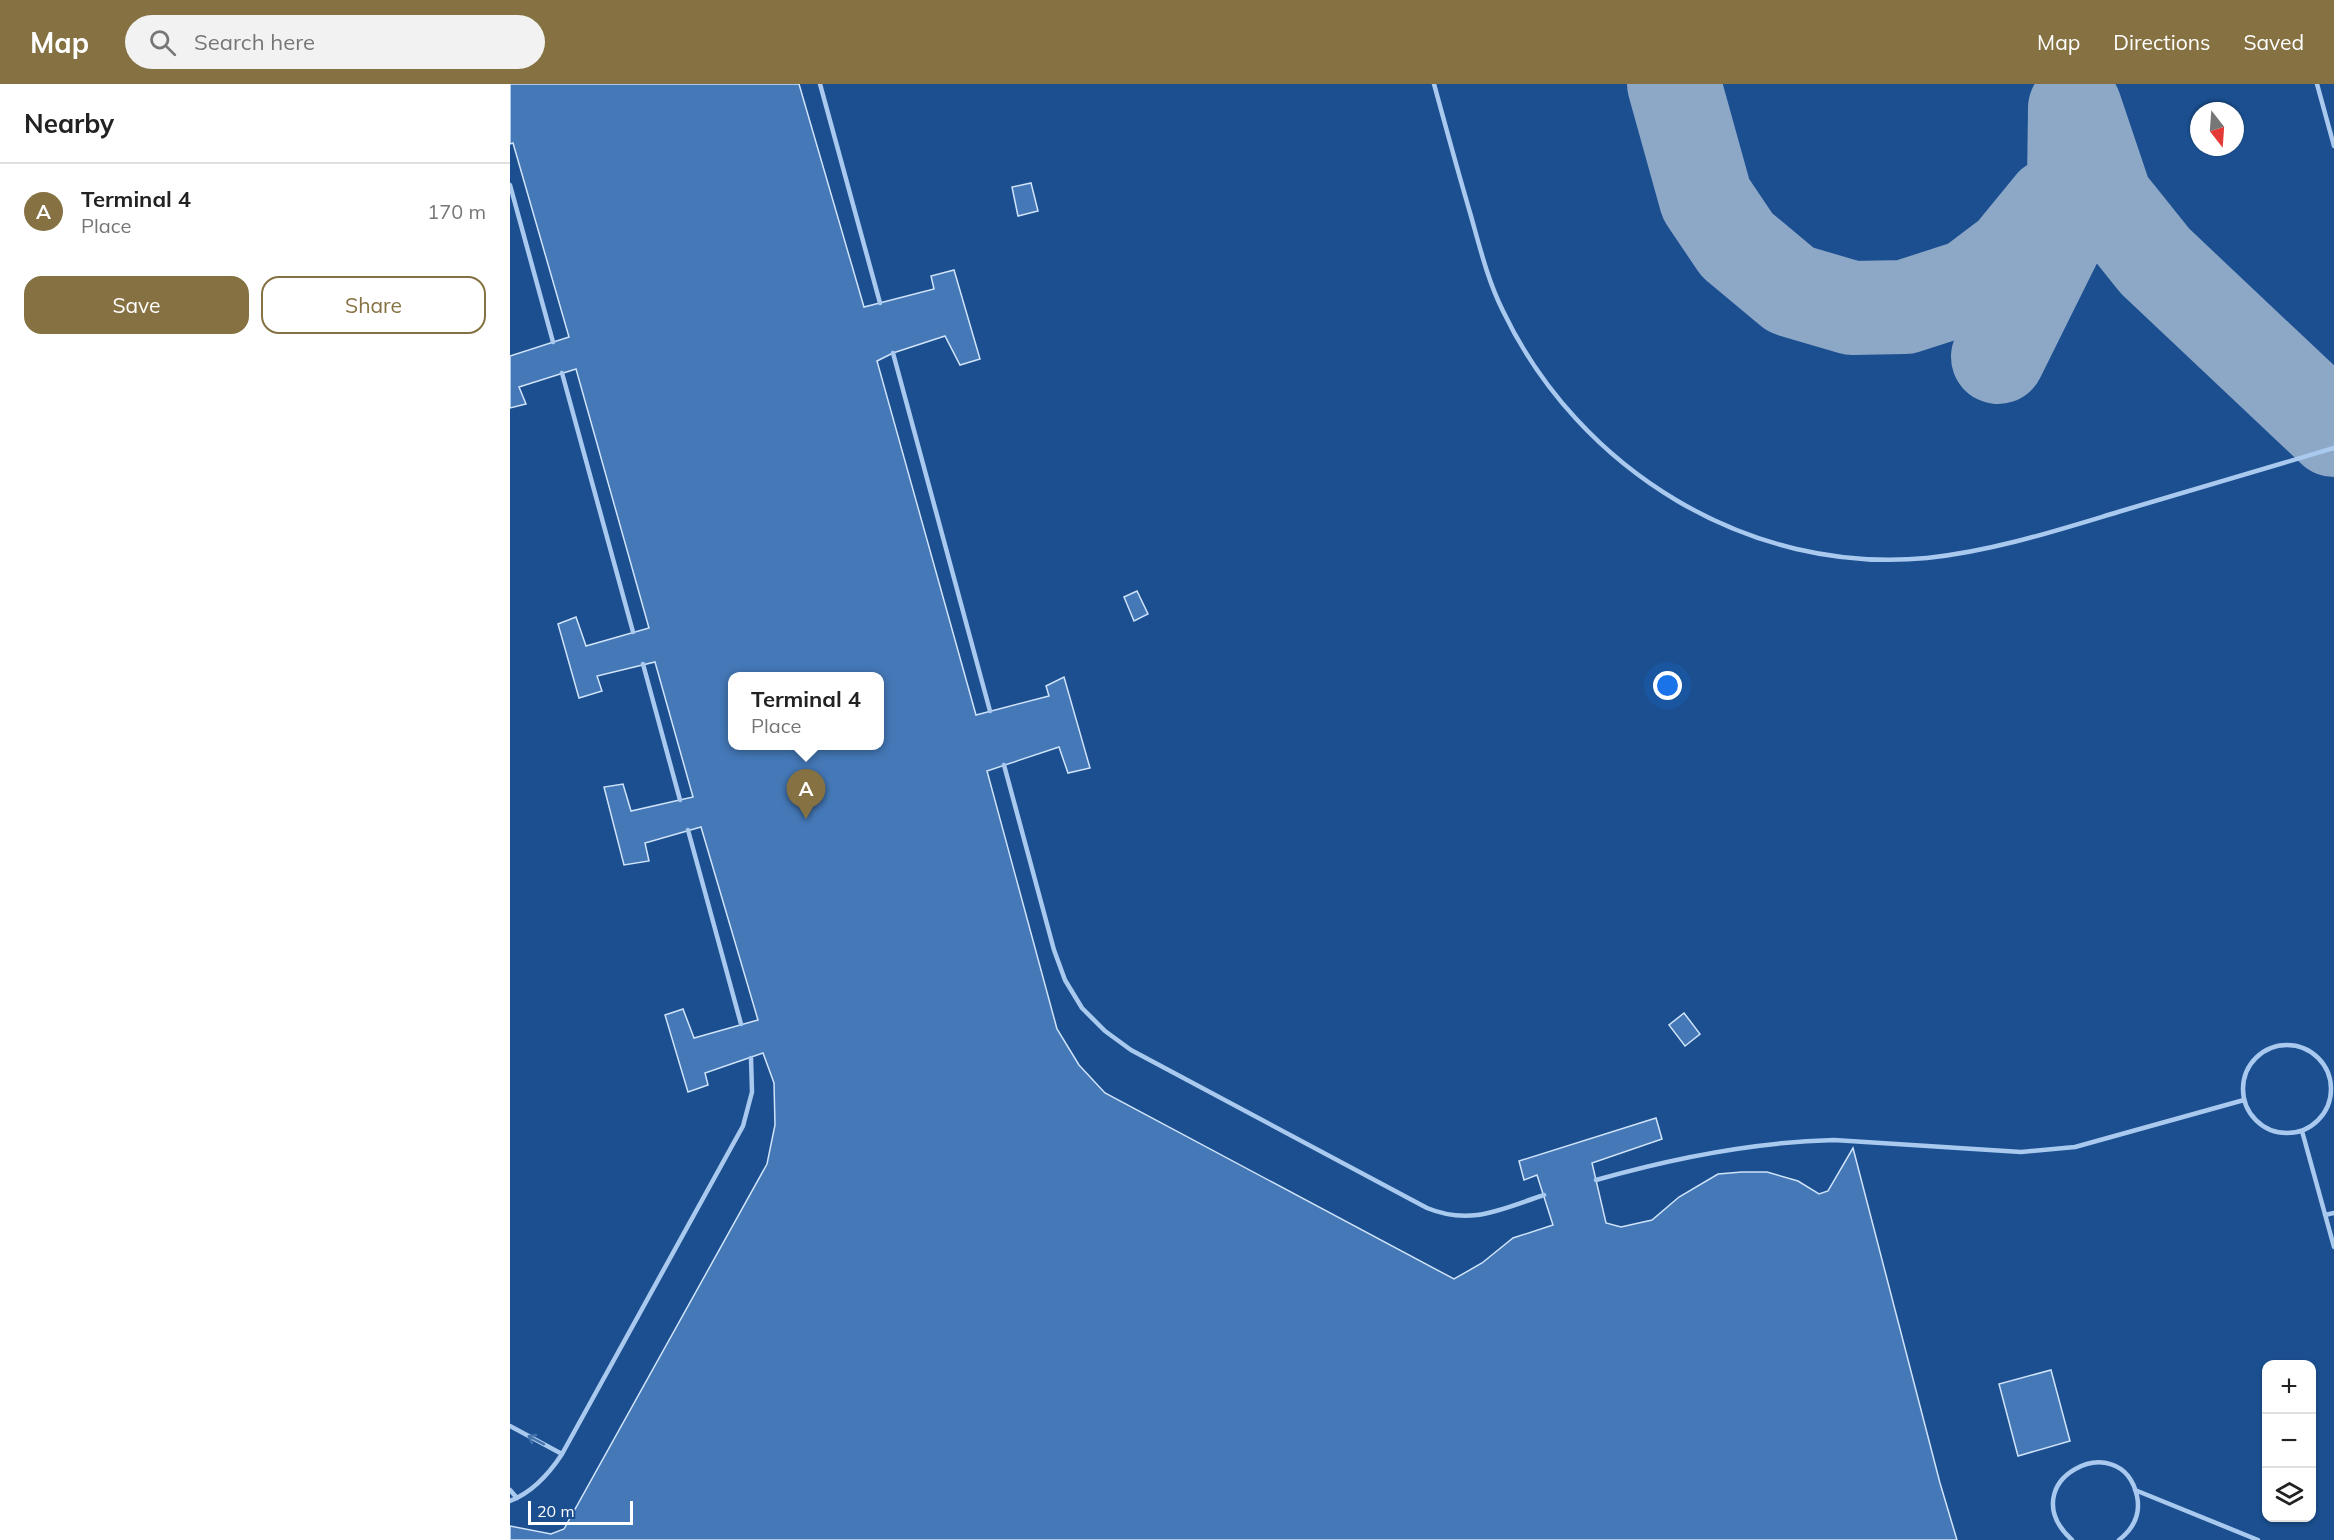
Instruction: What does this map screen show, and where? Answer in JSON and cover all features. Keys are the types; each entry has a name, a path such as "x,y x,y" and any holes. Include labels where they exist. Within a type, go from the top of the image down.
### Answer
{"lane":[{"path":"820,84 879,303"},
{"path":"1434,84 1485,265 1501,309 1517,340 1549,389 1580,425 1614,457 1651,486 1691,510 1737,530 1785,545 1835,555 1885,559 1925,558 1965,553 2043,535 2334,448"},
{"path":"2317,84 2334,146"},
{"path":"510,185 553,342"},
{"path":"893,353 990,711"},
{"path":"562,373 633,632"},
{"path":"643,664 680,800"},
{"path":"1004,765 1054,950 1065,980 1082,1008 1105,1031 1131,1050 1427,1208 1445,1215 1465,1217 1485,1214 1544,1195"},
{"path":"688,831 741,1024"},
{"path":"2284,1045 2299,1047 2313,1053 2324,1064 2332,1078 2331,1094 2326,1110 2316,1123 2302,1131 2288,1133 2273,1131 2260,1124 2250,1113 2244,1100 2243,1084 2247,1070 2256,1057 2269,1049 2284,1045"},
{"path":"510,1501 543,1479 562,1454 743,1126 752,1092 751,1058"},
{"path":"1596,1180 1675,1160 1799,1142 1834,1140 1995,1151 2049,1151 2075,1147 2244,1100"},
{"path":"2302,1131 2334,1247"},
{"path":"2325,1215 2334,1213"},
{"path":"510,1426 562,1454"},
{"path":"2072,1540 2062,1531 2055,1518 2056,1489 2064,1476 2075,1467 2090,1462 2104,1463 2118,1468 2129,1478 2135,1490 2139,1506 2136,1520 2128,1533 2118,1540"},
{"path":"510,1490 517,1498"},
{"path":"2135,1490 2258,1540"}],"building":[{"path":"510,84 799,84 864,307 934,289 931,276 954,270 980,359 960,365 945,336 893,353 877,361 976,715 1049,696 1046,686 1064,677 1090,768 1068,773 1059,747 987,771 1057,1029 1079,1065 1105,1093 1454,1279 1482,1263 1513,1238 1553,1225 1537,1175 1524,1180 1519,1161 1656,1118 1662,1139 1592,1163 1606,1223 1621,1227 1652,1220 1679,1197 1718,1174 1767,1172 1798,1181 1819,1194 1828,1191 1853,1148 1940,1483 1957,1540 510,1540 510,1526 551,1534 564,1529 767,1164 775,1125 774,1083 763,1053 705,1073 708,1085 688,1092 665,1015 683,1009 694,1038 758,1020 701,827 645,843 649,861 624,865 604,787 623,784 631,811 693,797 655,662 597,676 602,691 579,698 558,624 576,617 586,646 649,628 576,369 519,387 526,404 510,408 510,356 569,337 513,143 510,144"},
{"path":"1031,183 1038,211 1018,216 1012,187"},
{"path":"1137,591 1148,614 1134,621 1124,597"},
{"path":"1684,1013 1700,1034 1685,1046 1669,1025"},
{"path":"2051,1370 2070,1441 2018,1456 1999,1384"}],"taxiway":[{"path":"1674,84 1706,199 1737,245 1791,290 1852,308 1905,307 1970,286 2011,255 2052,205"},
{"path":"1998,357 2063,226 2074,183 2075,108 2106,200 2155,261 2334,430"}],"place":[{"name":"Terminal 4","path":"806,819"}]}
